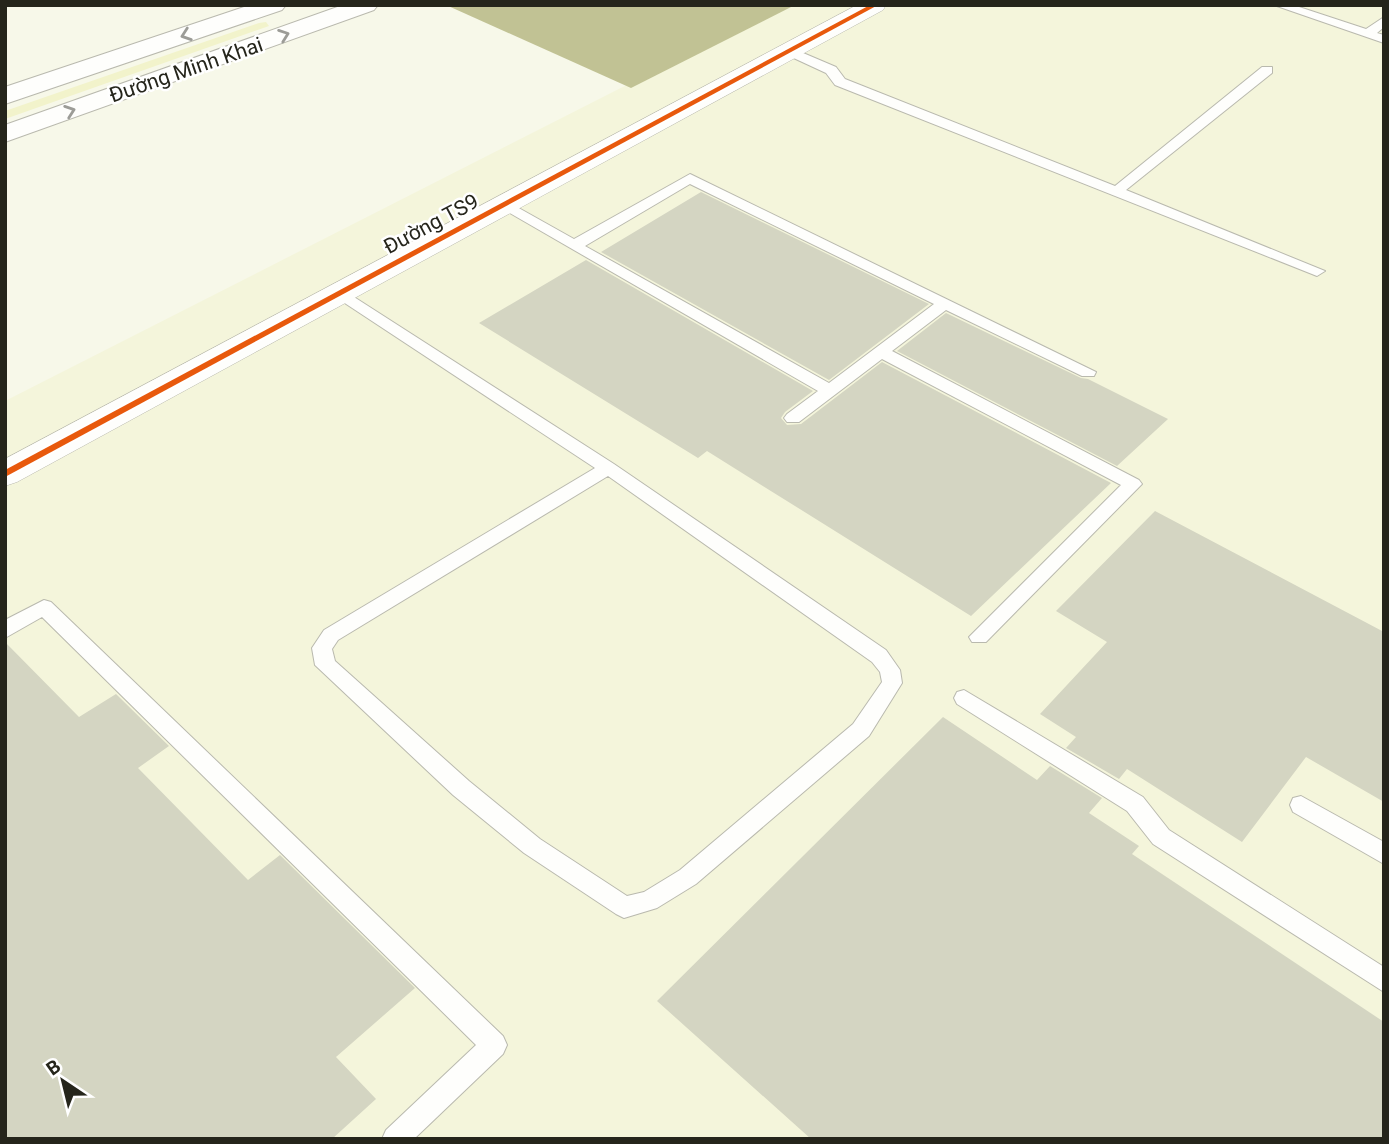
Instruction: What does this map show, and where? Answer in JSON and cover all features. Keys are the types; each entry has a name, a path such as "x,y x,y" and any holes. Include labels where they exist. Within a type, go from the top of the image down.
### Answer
{"main road":[{"name":"Đường Minh Khai","path":"5,96 274,5"},
{"path":"299,5 323,21"},
{"name":"Đường Minh Khai","path":"5,134 366,5"}],"street":[{"name":"Đường TS9","path":"5,474 874,5"}],"lane":[{"path":"1280,5 1384,39"},
{"path":"1367,34 1384,21"},
{"path":"789,51 831,69 840,82 1317,271"},
{"path":"1117,191 1267,70"},
{"path":"574,246 690,178 1088,372"},
{"path":"503,205 830,391"},
{"path":"340,293 608,468 879,656 890,670 892,683 861,730 688,877 649,901 624,907 532,846 461,788 325,665 322,648 331,635 608,468"},
{"path":"793,418 945,303"},
{"path":"881,352 1133,484 979,637"},
{"path":"5,630 44,607 494,1045 395,1139"},
{"path":"964,698 1135,804 1161,837 1384,981"},
{"path":"1301,805 1384,854"}],"shaded area":[{"path":"446,5 795,5 631,88"},
{"path":"784,5 1384,5 1384,1139 5,1139 5,401"},
{"path":"266,22 269,26 5,119 5,111"}],"building":[{"path":"701,192 929,304 829,380 601,252"},
{"path":"586,260 813,391 785,412 781,418 787,425 801,424 882,362 1111,483 971,616 707,451 698,458 479,323"},
{"path":"946,313 1168,419 1117,466 897,351"},
{"path":"1155,511 1384,632 1384,802 1306,757 1242,842 1127,769 1119,779 1066,748 1076,737 1040,714 1107,642 1056,611"},
{"path":"5,642 79,717 116,694 169,746 138,768 248,880 280,855 415,988 336,1057 376,1099 332,1139 5,1139"},
{"path":"943,717 1037,780 1050,766 1102,798 1089,813 1139,846 1132,854 1384,1022 1384,1139 811,1139 657,1001"}],"cycle path":[{"path":"5,474 875,5"}]}
